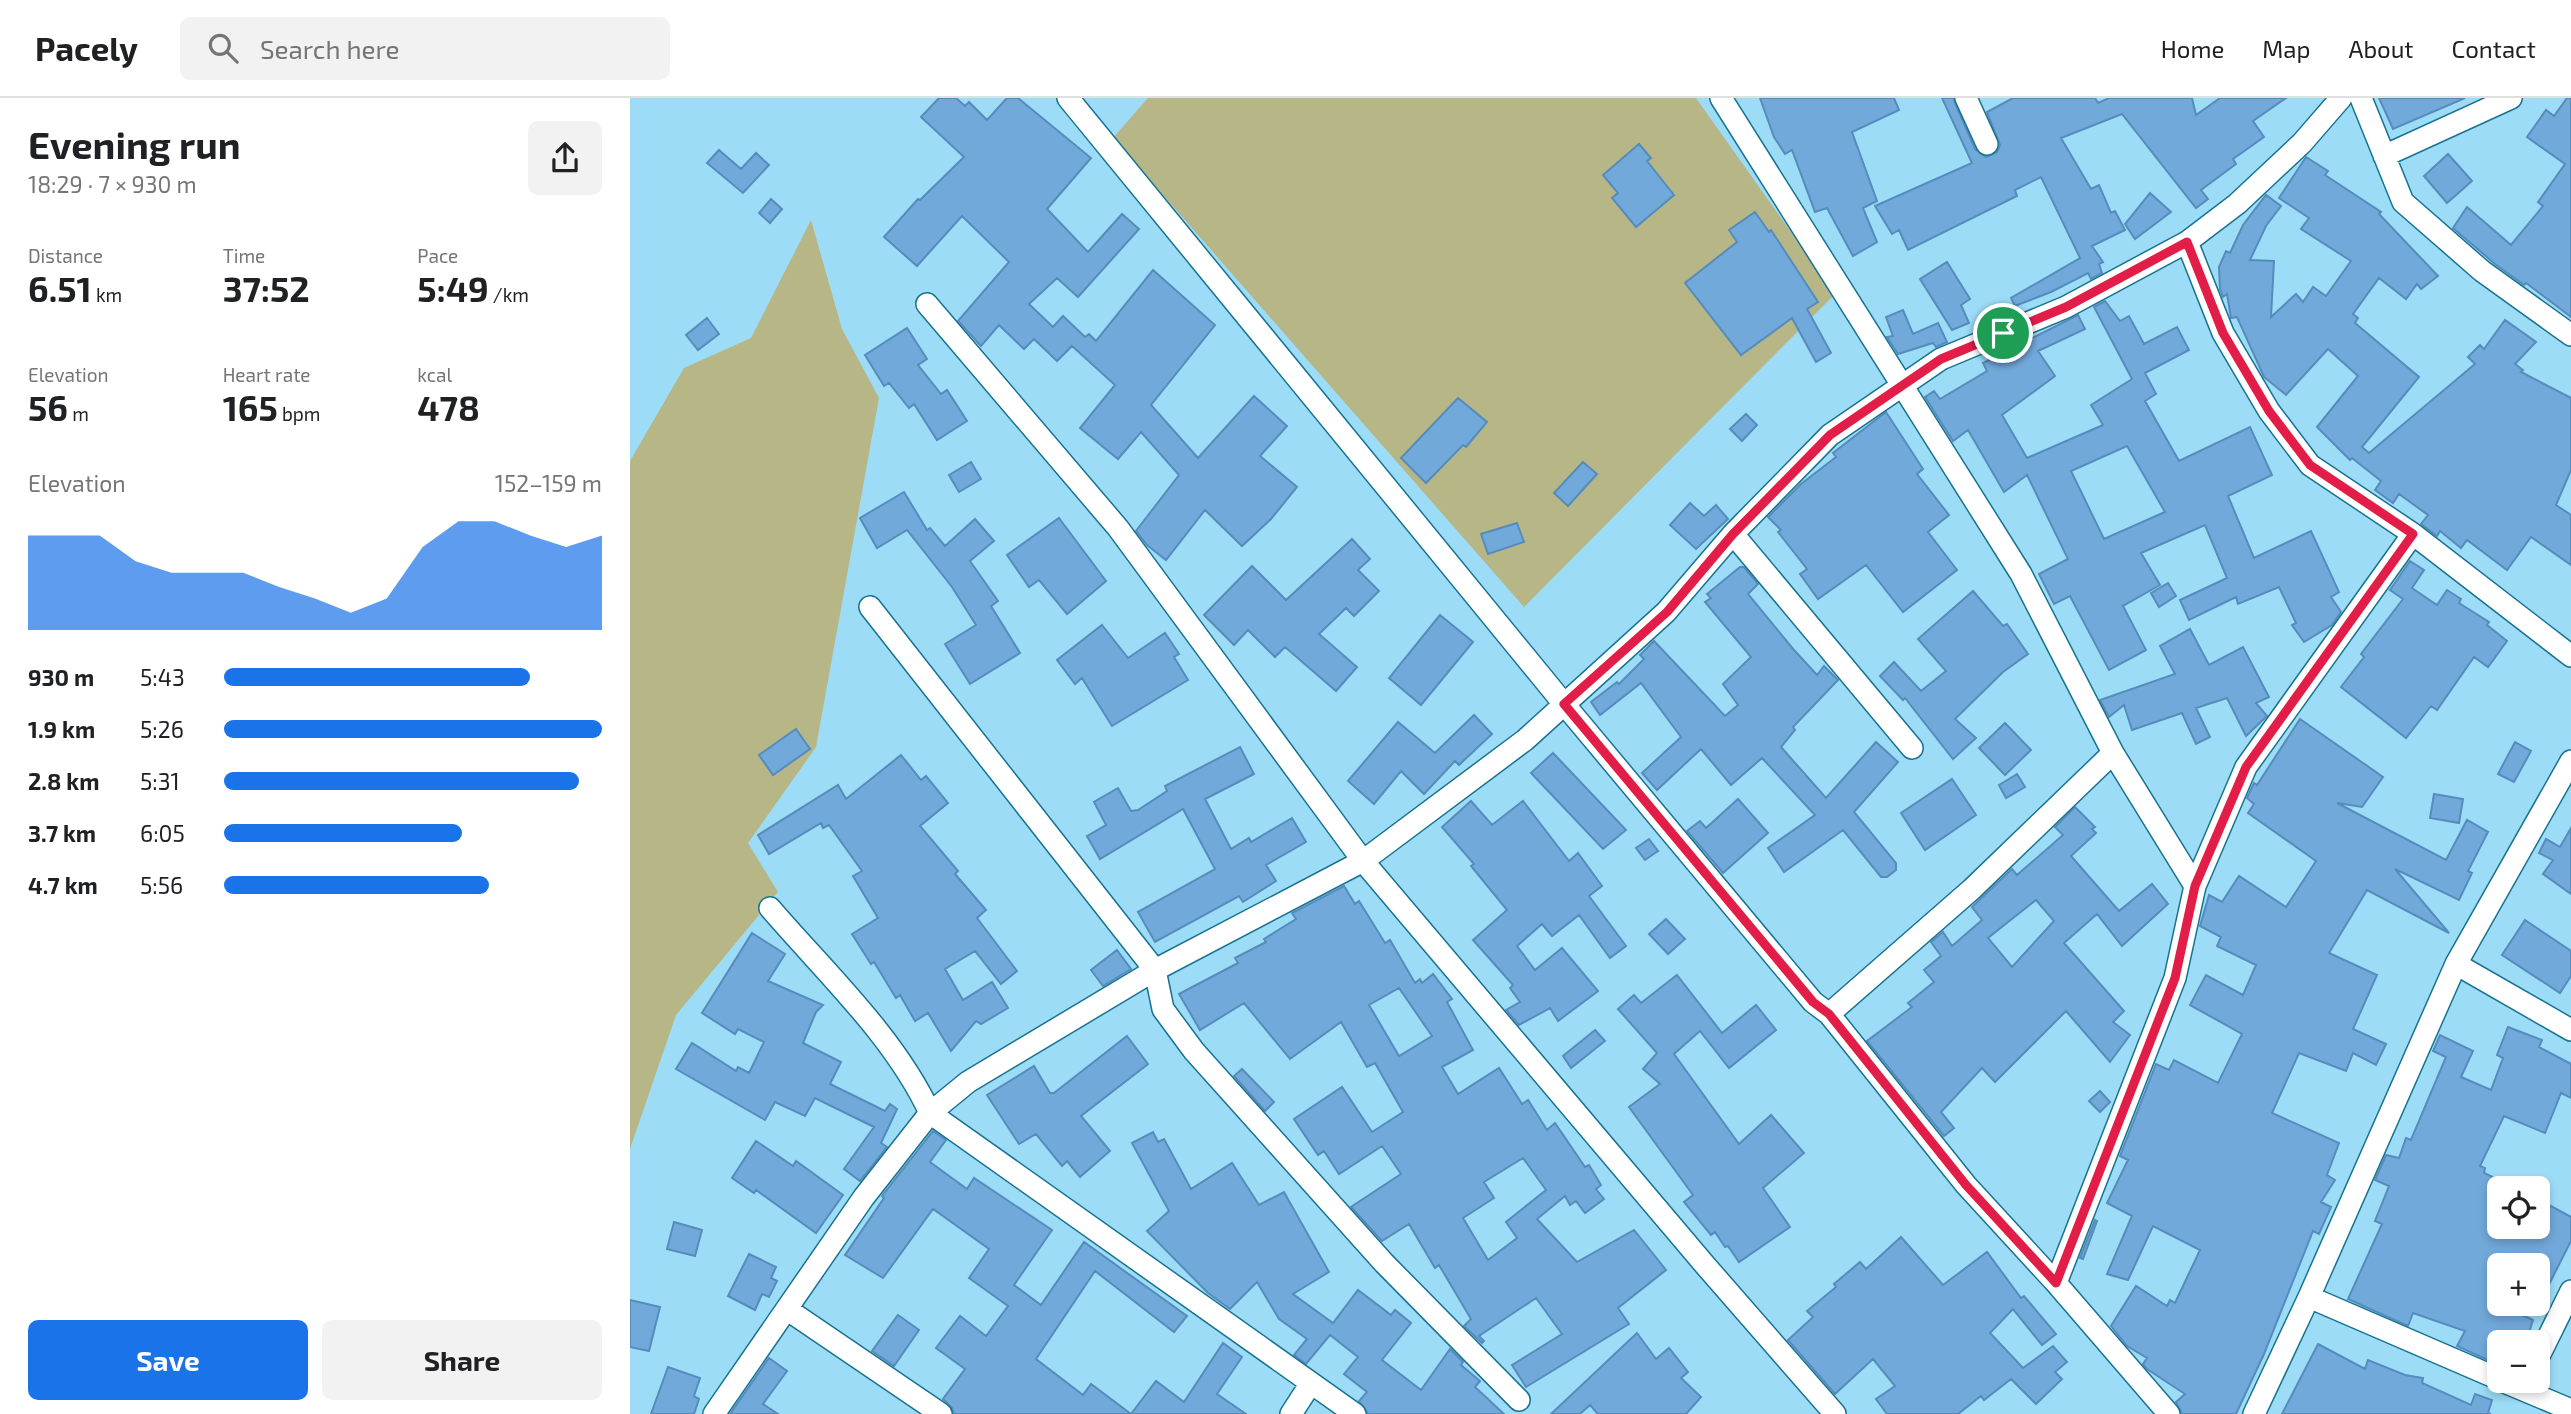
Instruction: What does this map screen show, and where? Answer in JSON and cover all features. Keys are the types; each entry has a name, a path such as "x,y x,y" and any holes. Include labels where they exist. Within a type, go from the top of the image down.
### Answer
{"street":[{"path":"1068,98 1564,704 1813,1002 1829,1014 1966,1185 2056,1283 2169,1414"},
{"path":"1721,98 2021,574 2113,753 2195,886"},
{"path":"1966,98 1987,144"},
{"path":"714,1414 864,1197 930,1112 968,1082 1155,970 1363,861 1525,740 1667,612 1733,534 1830,435 1941,359 2066,307 2187,242 2237,204 2302,144 2341,98"},
{"path":"2361,98 2403,202 2482,271 2571,335"},
{"path":"2385,156 2511,98"},
{"path":"2187,242 2223,333 2277,422 2310,465 2413,534 2571,656"},
{"path":"928,304 1118,528 1363,861 1705,1265 1835,1414"},
{"path":"1733,534 1912,748"},
{"path":"2056,1283 2175,978 2195,886 2246,767 2413,534"},
{"path":"870,607 1155,970 1163,1009 1194,1051 1384,1263 1519,1400"},
{"path":"1829,1014 1972,889 2113,753"},
{"path":"2254,1414 2309,1297 2456,964 2571,761"},
{"path":"770,908 914,1077 930,1112 1355,1414"},
{"path":"2456,964 2569,1024"},
{"path":"2550,1334 2571,1291"},
{"path":"2309,1297 2487,1372"},
{"path":"788,1310 941,1414"},
{"path":"1290,1414 1311,1383"},
{"path":"2534,1393 2571,1410"}],"shaded area":[{"path":"1148,98 1696,98 1835,294 1524,607 1113,138"},
{"path":"811,220 842,329 879,398 816,747 748,843 778,892 676,1015 630,1149 630,461 684,368 751,338"}],"building":[{"path":"939,98 956,98 965,106 969,102 987,120 1007,98 1018,98 1091,158 1047,209 1088,252 1122,214 1139,229 1078,297 1057,278 1029,304 1053,327 1063,316 1085,337 1089,334 1096,341 1153,270 1215,325 1151,405 1198,458 1254,396 1287,426 1260,456 1297,487 1271,519 1242,546 1205,510 1166,560 1147,545 1136,531 1179,475 1141,432 1118,459 1080,428 1115,385 1072,346 1057,361 1034,339 1024,349 999,325 981,346 958,321 1009,262 962,216 917,266 884,237 918,199 964,157 921,117"},
{"path":"1760,98 1894,98 1899,110 1852,132 1877,201 1863,208 1877,242 1853,256 1827,208 1815,212 1792,150 1785,154 1774,137"},
{"path":"1942,98 1953,98 1975,149 1986,157 1997,152 2000,145 1987,112 2013,98 2095,98 2098,103 2109,98 2192,98 2196,115 2220,98 2286,98 2253,121 2264,137 2233,159 2236,164 2201,190 2208,199 2196,208 2122,114 2061,138 2091,189 2099,185 2111,213 2115,211 2125,230 2092,246 2103,262 2099,264 2102,273 2091,279 2088,273 2015,306 2011,298 2080,258 2041,177 2015,190 2017,196 1908,250 1899,230 1892,234 1875,206 1972,163"},
{"path":"2379,98 2465,98 2393,129"},
{"path":"2567,98 2571,98 2571,317 2526,283 2524,285 2495,264 2453,228 2467,207 2511,245 2543,206 2538,202 2565,164 2527,137 2546,110 2554,116"},
{"path":"1639,144 1651,158 1647,161 1674,195 1636,227 1612,198 1618,193 1603,175"},
{"path":"719,150 741,169 756,153 769,165 743,193 707,163"},
{"path":"2448,154 2472,181 2447,203 2424,176"},
{"path":"2306,157 2328,171 2325,175 2381,212 2379,214 2438,276 2421,289 2417,284 2406,299 2379,278 2353,314 2358,318 2355,323 2419,377 2362,447 2369,453 2475,364 2468,357 2480,345 2484,349 2505,320 2536,342 2515,364 2523,370 2521,372 2571,398 2571,470 2556,505 2571,515 2571,565 2531,537 2507,570 2467,540 2461,548 2440,531 2437,536 2421,524 2428,515 2399,494 2393,503 2375,490 2381,481 2352,458 2350,460 2317,427 2358,376 2328,349 2286,395 2264,377 2237,317 2231,318 2227,294 2223,297 2220,289 2219,267 2226,251 2230,253 2243,225 2266,195 2281,206 2266,226 2250,260 2274,261 2271,317 2296,294 2303,302 2313,287 2326,296 2351,261 2301,229 2309,218 2279,198"},
{"path":"2150,193 2171,212 2135,239 2125,224"},
{"path":"771,199 782,209 770,223 759,213"},
{"path":"1755,212 1769,232 1771,230 1818,302 1807,309 1831,353 1816,362 1792,318 1741,355 1685,283 1737,242 1729,230"},
{"path":"1947,262 1970,299 1961,305 1969,323 1952,330 1920,279"},
{"path":"2105,301 2120,321 2129,316 2144,344 2177,327 2189,350 2145,373 2156,394 2145,401 2179,461 2250,427 2272,475 2228,496 2254,558 2311,531 2339,592 2331,597 2341,612 2332,625 2304,642 2292,625 2296,623 2279,587 2238,604 2236,597 2189,620 2180,600 2227,578 2205,525 2141,553 2160,585 2123,606 2146,650 2109,670 2070,596 2054,604 2039,574 2068,559 2027,475 2004,492 1968,430 1953,441 1925,397 1934,391 1940,399 1987,371 1983,363 2078,315 2085,329 2038,351 2055,376 2002,415 2027,458 2103,425 2091,405 2132,379 2094,307","holes":["2127,446 2165,512 2104,539 2071,471"]},
{"path":"1903,310 1913,334 1938,323 1947,342 1936,347 1933,343 1898,354 1887,337 1893,336 1886,317"},
{"path":"707,318 719,334 698,350 686,335"},
{"path":"907,328 927,359 918,365 941,394 947,390 967,421 937,440 914,404 909,408 889,383 884,386 865,355"},
{"path":"1458,398 1487,422 1466,447 1463,445 1426,483 1401,458"},
{"path":"1886,412 1923,469 1917,474 1949,515 1928,532 1957,570 1903,612 1866,565 1818,599 1800,574 1807,569 1778,532 1781,530 1768,517 1801,484 1836,457 1833,453"},
{"path":"1746,414 1757,425 1742,441 1730,429"},
{"path":"971,462 981,479 959,492 949,475"},
{"path":"1583,462 1597,474 1568,506 1554,493"},
{"path":"904,492 927,530 930,528 945,546 975,519 994,541 970,561 998,601 991,606 1020,653 970,684 945,644 976,625 952,587 907,530 877,548 860,518"},
{"path":"1690,503 1704,516 1716,505 1728,519 1696,549 1670,525"},
{"path":"1059,518 1106,581 1067,614 1039,580 1029,587 1007,555"},
{"path":"1517,523 1524,542 1488,554 1481,534"},
{"path":"1352,539 1370,559 1358,570 1379,591 1354,616 1346,608 1319,634 1357,667 1336,691 1285,647 1275,657 1248,630 1234,645 1204,615 1252,566 1286,600"},
{"path":"2410,561 2424,570 2412,588 2437,605 2447,590 2461,599 2459,603 2489,622 2487,625 2507,641 2488,667 2474,657 2437,710 2431,706 2406,738 2341,687 2364,657 2361,654 2403,599 2390,590"},
{"path":"1740,567 1744,567 1758,584 1748,594 1794,650 1817,675 1824,666 1838,680 1793,727 1795,730 1781,747 1826,798 1876,742 1898,762 1854,812 1896,863 1896,870 1887,877 1881,877 1843,830 1784,872 1768,848 1815,815 1762,758 1731,785 1701,749 1657,790 1642,773 1681,737 1641,683 1600,715 1591,702 1617,682 1619,684 1644,659 1640,655 1654,641 1725,716 1738,705 1723,684 1751,657 1705,602 1711,598 1707,594"},
{"path":"2168,583 2176,596 2159,607 2151,593"},
{"path":"1973,591 2003,626 2007,624 2028,654 2003,672 1955,719 1976,738 1953,759 1905,698 1903,700 1880,676 1894,662 1921,691 1946,671 1918,639"},
{"path":"1440,615 1473,642 1421,705 1389,678"},
{"path":"1102,625 1128,658 1165,633 1179,654 1174,657 1188,680 1112,726 1082,678 1075,684 1057,660"},
{"path":"2190,629 2209,665 2243,647 2269,697 2256,703 2267,716 2246,736 2227,698 2196,708 2210,737 2196,744 2182,713 2132,730 2124,705 2109,717 2100,700 2175,674 2160,646"},
{"path":"1474,715 1492,734 1459,765 1455,761 1424,794 1401,771 1374,804 1348,781 1398,722 1435,753"},
{"path":"2300,719 2383,777 2362,807 2337,803 2446,860 2467,820 2488,832 2468,871 2472,873 2459,900 2395,869 2449,933 2367,890 2329,953 2377,975 2353,1029 2386,1044 2376,1065 2353,1053 2346,1071 2299,1053 2272,1113 2339,1143 2327,1175 2335,1180 2321,1202 2331,1207 2319,1234 2313,1231 2264,1354 2236,1414 2182,1414 2176,1402 2185,1394 2147,1369 2143,1364 2147,1358 2127,1346 2111,1326 2136,1286 2167,1306 2170,1300 2175,1303 2200,1250 2153,1226 2128,1280 2107,1274 2132,1216 2107,1203 2128,1160 2120,1156 2156,1064 2169,1070 2174,1060 2218,1083 2242,1034 2190,1005 2206,975 2243,995 2256,965 2217,946 2221,937 2200,926 2209,895 2222,902 2239,876 2286,907 2316,861 2248,813 2254,804 2247,798 2254,783 2257,785"},
{"path":"2005,723 2031,750 2005,775 1979,748"},
{"path":"796,729 810,749 773,775 759,755"},
{"path":"2515,742 2531,751 2514,782 2498,774"},
{"path":"1240,747 1254,774 1205,799 1231,849 1249,838 1251,842 1292,818 1306,842 1266,865 1276,881 1243,902 1239,896 1155,942 1138,912 1215,869 1183,809 1100,859 1087,836 1106,825 1094,802 1118,788 1131,811 1138,810 1167,791 1165,786"},
{"path":"1553,753 1626,830 1603,849 1531,773"},
{"path":"901,755 921,780 926,776 948,803 920,826 958,871 955,874 986,910 977,918 1017,971 1001,984 975,951 945,969 963,1000 992,982 1008,1008 981,1024 976,1021 951,1051 928,1013 915,1021 900,995 896,998 874,962 871,964 852,934 878,918 853,876 862,871 829,825 823,828 821,823 769,854 758,835 838,785 846,799"},
{"path":"2017,774 2025,787 2006,798 1999,785"},
{"path":"1952,779 1976,815 1925,850 1901,813"},
{"path":"2434,794 2463,799 2459,823 2430,818"},
{"path":"1738,799 1768,833 1723,873 1687,831 1700,821 1706,828"},
{"path":"1471,801 1492,825 1523,801 1569,861 1578,853 1602,886 1589,896 1626,946 1610,958 1579,915 1552,936 1542,924 1517,946 1535,970 1562,948 1598,991 1558,1021 1550,1008 1519,1025 1506,1010 1520,1002 1510,988 1513,985 1473,940 1507,910 1471,866 1474,864 1442,827"},
{"path":"2075,807 2095,827 2092,829 2096,833 2071,856 2119,911 2152,884 2168,904 2122,946 2097,914 2064,943 2124,1011 2113,1022 2130,1035 2110,1062 2066,1011 1995,1082 1982,1068 1941,1112 1954,1128 1944,1136 1867,1041 1912,1007 1908,1003 1934,982 1924,970 1941,956 1931,942 1943,932 1952,946 1982,920 1972,907 2012,869 2017,875 2063,835 2055,827","holes":["2036,900 2054,921 2012,967 1988,938"]},
{"path":"2571,828 2571,894 2543,874 2553,860 2539,853 2546,839 2560,847"},
{"path":"1649,839 1658,851 1645,860 1636,848"},
{"path":"1344,886 1355,904 1359,901 1385,943 1390,940 1415,983 1420,979 1422,983 1433,974 1452,999 1447,1002 1473,1050 1442,1067 1458,1094 1499,1068 1522,1104 1528,1100 1547,1130 1555,1123 1585,1167 1589,1165 1601,1185 1596,1189 1604,1199 1585,1213 1576,1201 1570,1205 1565,1196 1537,1219 1577,1262 1634,1230 1666,1270 1618,1308 1629,1324 1526,1387 1512,1365 1562,1334 1536,1298 1479,1336 1484,1341 1482,1343 1464,1326 1471,1319 1439,1265 1435,1268 1409,1224 1382,1241 1351,1207 1401,1174 1382,1146 1339,1174 1324,1151 1318,1155 1294,1119 1342,1087 1372,1132 1403,1112 1375,1063 1367,1067 1341,1022 1290,1059 1244,1003 1200,1030 1179,994 1238,963 1235,958 1266,942 1264,939 1296,919 1292,913","holes":["1399,988 1432,1036 1399,1056 1369,1005","1523,1158 1546,1190 1506,1222 1517,1238 1488,1260 1463,1218 1494,1198 1484,1182"]},
{"path":"1666,919 1685,939 1668,954 1649,934"},
{"path":"2525,920 2571,951 2571,976 2560,993 2502,955"},
{"path":"752,933 785,954 768,981 823,1005 816,1012 803,1043 841,1062 830,1084 885,1111 890,1104 897,1109 881,1143 887,1147 860,1181 844,1169 874,1127 815,1098 805,1116 775,1102 765,1120 676,1069 692,1043 736,1071 738,1067 749,1073 764,1042 738,1029 735,1034 702,1013"},
{"path":"1117,950 1131,969 1103,986 1091,970"},
{"path":"1677,975 1722,1033 1756,1005 1776,1030 1729,1068 1700,1031 1674,1054 1739,1144 1771,1115 1804,1153 1763,1188 1790,1227 1739,1262 1728,1246 1725,1247 1715,1232 1711,1235 1684,1202 1693,1195 1629,1107 1660,1084 1643,1069 1657,1053 1618,1009 1634,995 1641,1003"},
{"path":"2508,1027 2542,1040 2539,1047 2571,1064 2571,1098 2561,1093 2545,1133 2504,1116 2480,1166 2485,1168 2484,1173 2490,1176 2487,1176 2487,1239 2550,1239 2550,1206 2571,1217 2571,1241 2550,1282 2550,1253 2487,1253 2487,1316 2524,1316 2533,1320 2530,1330 2487,1330 2487,1360 2457,1346 2465,1331 2413,1313 2408,1326 2348,1299 2382,1224 2375,1221 2389,1186 2375,1180 2386,1155 2399,1158 2406,1138 2411,1140 2446,1057 2433,1051 2440,1035 2473,1051 2461,1077 2491,1090 2503,1058 2497,1055"},
{"path":"1595,1030 1605,1041 1571,1068 1563,1056"},
{"path":"1127,1036 1148,1064 1081,1116 1110,1151 1080,1177 1067,1161 1062,1166 1036,1134 1019,1144 987,1095 1034,1066 1050,1093 1054,1093"},
{"path":"1242,1069 1274,1102 1265,1111 1234,1076"},
{"path":"2100,1091 2110,1102 2100,1112 2089,1101"},
{"path":"933,1131 946,1140 930,1162 967,1189 974,1178 1052,1230 1014,1285 1041,1305 1084,1242 1187,1316 1174,1332 1095,1271 1036,1359 1083,1395 1091,1384 1131,1414 954,1414 943,1399 965,1369 936,1348 960,1316 986,1336 1008,1306 969,1278 989,1249 933,1209 883,1278 845,1255 884,1198 882,1196"},
{"path":"1153,1132 1158,1142 1164,1139 1191,1189 1232,1163 1259,1205 1284,1192 1329,1272 1293,1294 1333,1323 1358,1290 1391,1315 1395,1310 1411,1323 1382,1360 1421,1390 1450,1349 1463,1362 1461,1365 1480,1381 1475,1387 1504,1414 1368,1414 1359,1401 1367,1392 1344,1374 1358,1357 1330,1335 1306,1364 1294,1355 1307,1339 1279,1319 1257,1282 1230,1309 1208,1293 1147,1231 1169,1211 1132,1143"},
{"path":"756,1141 793,1166 796,1161 843,1195 816,1233 756,1190 754,1193 732,1178"},
{"path":"2095,1220 2097,1221 2083,1259 2080,1258"},
{"path":"674,1222 702,1230 695,1256 667,1249"},
{"path":"1901,1237 1943,1285 1987,1252 2021,1298 2024,1296 2056,1334 2042,1345 2013,1309 1990,1333 2023,1368 2053,1346 2067,1362 2055,1372 2062,1379 2036,1404 2011,1379 1984,1400 1981,1396 1958,1414 1887,1414 1876,1399 1895,1386 1873,1359 1835,1394 1788,1340 1813,1317 1807,1311 1836,1287 1834,1284 1860,1262 1866,1269"},
{"path":"749,1254 776,1267 771,1278 777,1281 769,1297 762,1294 755,1310 728,1296"},
{"path":"630,1300 660,1307 649,1351 630,1347"},
{"path":"898,1315 919,1330 894,1366 872,1351"},
{"path":"1637,1333 1656,1359 1669,1348 1688,1372 1681,1378 1701,1397 1686,1414 1598,1414 1590,1405 1580,1414 1551,1414"},
{"path":"1223,1343 1242,1357 1217,1394 1246,1414 1131,1414 1156,1381 1184,1402"},
{"path":"2318,1344 2365,1369 2368,1360 2405,1375 2423,1378 2422,1383 2471,1405 2475,1394 2492,1400 2488,1413 2491,1414 2282,1414"},
{"path":"769,1358 787,1371 763,1404 778,1414 730,1414"},
{"path":"668,1367 700,1378 694,1396 699,1399 694,1414 651,1414"}],"route":[{"path":"2187,242 2223,333 2269,411 2310,465 2413,534 2246,767 2195,886 2175,978 2056,1283 1966,1185 1829,1014 1813,1002 1564,704 1667,612 1733,534 1830,435 1941,359 2003,333 2066,307 2187,242"}]}
